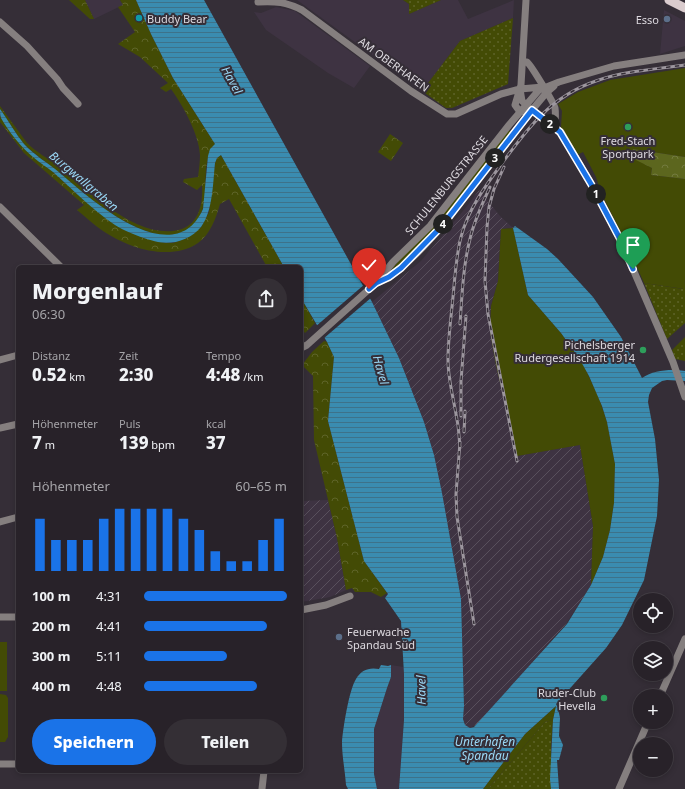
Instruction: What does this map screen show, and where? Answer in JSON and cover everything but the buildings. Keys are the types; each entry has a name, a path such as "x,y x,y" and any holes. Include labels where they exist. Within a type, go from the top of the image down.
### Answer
{"main road":[{"path":"670,0 685,8"}],"street":[{"path":"526,0 523,62 520,89 515,105 520,112 532,110"},
{"name":"AM OBERHAFEN","path":"258,2 274,1 291,5 302,10 411,91 447,114 456,114 501,94 520,89"},
{"path":"0,22 27,46 78,104"},
{"name":"SCHULENBURGSTRASSE","path":"376,283 389,277 401,268 441,227 532,110 545,90 559,82 614,66 684,55"},
{"path":"523,62 526,61 531,64 555,108 555,128"},
{"path":"520,89 545,90"},
{"path":"520,89 522,101 560,132 591,184 620,239 673,362 685,397"},
{"name":"SCHULENBURGSTRASSE","path":"376,283 388,268 430,226 526,104 539,90 545,90"},
{"path":"0,207 58,265"},
{"path":"303,347 376,283"},
{"path":"0,360 16,356"},
{"path":"0,428 16,424"},
{"path":"0,522 16,518"},
{"path":"303,610 326,605 350,596"},
{"path":"0,617 16,617"},
{"path":"663,689 685,639"},
{"path":"619,789 645,729"},
{"path":"0,764 16,764"},
{"path":"262,789 264,773"}],"shaded area":[{"path":"85,0 120,0 123,5 94,19"},
{"path":"297,0 403,0 409,4 409,14 441,0 458,0 468,19 514,0 513,18 460,41 422,91"},
{"path":"276,7 295,11 370,66 354,88 328,73 266,30 254,12 261,13"},
{"path":"664,10 685,21 685,46 660,54"},
{"path":"479,190 500,216 513,228 501,229 498,281 491,306 517,456 580,444 593,526 591,585 566,624 477,724 470,728 465,725 463,719 464,706 461,599 434,455 424,422 399,358 372,302 421,261"},
{"path":"328,500 337,538 346,590 330,597 303,602 303,501"},
{"path":"391,665 404,667 404,720 399,789 377,789 374,774 374,729 391,677"}],"green space":[{"path":"69,0 85,0 94,19 90,19"},
{"path":"120,0 136,0 173,78 215,144 207,162 204,204 201,213 196,222 181,233 163,235 144,230 104,208 24,144 0,109 0,106 31,147 55,164 100,201 132,222 149,229 166,231 182,229 193,222 201,205 202,185 197,190 183,182 184,179 198,177 200,155 197,138 185,112 171,89 166,92 160,88 168,83 140,57 118,44 135,32 118,7 123,5"},
{"path":"403,0 441,0 409,14 409,4"},
{"path":"513,18 508,84 452,108 446,108 422,91 460,41"},
{"path":"685,68 685,157 633,149 630,156 652,168 651,175 685,179 684,289 644,283 624,238 601,193 596,177 583,152 577,155 561,127 562,111 558,104 578,92 610,80"},
{"path":"0,116 30,154 51,170 78,195 137,235 161,242 173,243 184,239 201,227 209,212 215,163 217,158 221,155 283,265 266,265 229,199 220,204 206,236 198,243 187,249 175,252 162,252 124,243 100,229 77,210 84,205 24,153 0,122"},
{"path":"508,130 511,132 454,208 422,244 387,275"},
{"path":"390,134 403,143 391,161 378,152"},
{"path":"633,149 685,157 685,179 651,175 652,168 630,157"},
{"path":"513,228 528,295 561,333 584,366 599,398 607,422 615,464 614,503 610,530 603,557 591,585 593,526 580,445 517,456 496,365 490,332 491,306 498,281 501,229"},
{"path":"685,280 685,323 667,339 644,283 683,289"},
{"path":"303,302 315,323 305,333 303,330"},
{"path":"685,337 685,361 675,359 672,350"},
{"path":"324,341 327,342 334,357 328,421 364,561 387,593 381,597 371,592 355,592 352,588 346,590 337,538 314,440 313,376 303,366 303,364 312,352"},
{"path":"0,642 7,642 7,691 0,691"},
{"path":"0,694 6,695 8,698 8,737 5,742 0,742"},
{"path":"556,706 553,720 545,722 488,789 483,789 525,734"},
{"path":"553,720 551,746 551,789 488,789 545,722"}],"water":[{"path":"136,0 204,0 372,302 399,358 424,422 434,455 442,493 461,599 464,706 463,719 465,725 470,728 474,727 567,624 591,585 603,557 610,530 614,503 615,464 607,422 602,406 589,376 579,358 561,333 528,295 513,228 515,226 547,249 593,297 621,337 642,378 652,373 663,371 685,371 685,381 662,381 652,388 649,395 648,402 655,439 659,480 657,516 644,580 638,593 633,593 633,602 622,625 606,648 556,704 560,718 559,736 563,745 559,760 557,760 559,789 551,789 550,779 553,720 556,706 525,734 483,789 399,789 404,720 404,674 401,621 385,598 388,594 364,561 328,421 334,357 303,301 303,265 283,265 221,155 217,158 215,163 210,205 201,227 194,234 185,239 171,243 161,243 140,237 115,225 83,200 20,144 11,134 0,115 0,109 28,148 91,199 111,213 132,225 153,233 173,234 190,227 203,209 208,156 210,149 215,144 173,78"},
{"path":"381,665 391,665 391,677 374,729 374,774 377,789 348,789 346,785 342,742 345,719 353,684 360,673 372,668 379,669"}],"pier":[{"path":"365,284 372,297 323,339 315,327"}],"railway":[{"path":"460,447 458,423 449,375 448,344 459,244 472,208 520,139 541,115 566,95 580,87 618,75 685,65"},
{"path":"504,167 494,189 489,207 485,281 488,314 517,461"},
{"path":"460,324 463,281 468,249 476,219 490,187"},
{"path":"461,416 461,381 466,316"},
{"path":"464,432 465,411"},
{"path":"460,442 456,494 457,517 474,624"}],"place":[{"name":"Buddy Bear","path":"139,18"},
{"name":"Esso","path":"667,19"},
{"name":"Fred-Stach Sportpark","path":"628,127"},
{"name":"Pichelsberger Rudergesellschaft 1914","path":"643,350"},
{"name":"Feuerwache Spandau Süd","path":"339,637"},
{"name":"Ruder-Club Hevella","path":"604,698"}],"route":[{"path":"369,289 401,268 441,227 532,110 560,132 591,184 620,239 633,269"}],"water label":[{"name":"Havel","path":"232,80"},
{"name":"Burgwallgraben","path":"84,181"},
{"name":"Havel","path":"381,370"},
{"name":"Havel","path":"421,690"},
{"name":"Unterhafen Spandau","path":"485,748"}]}
